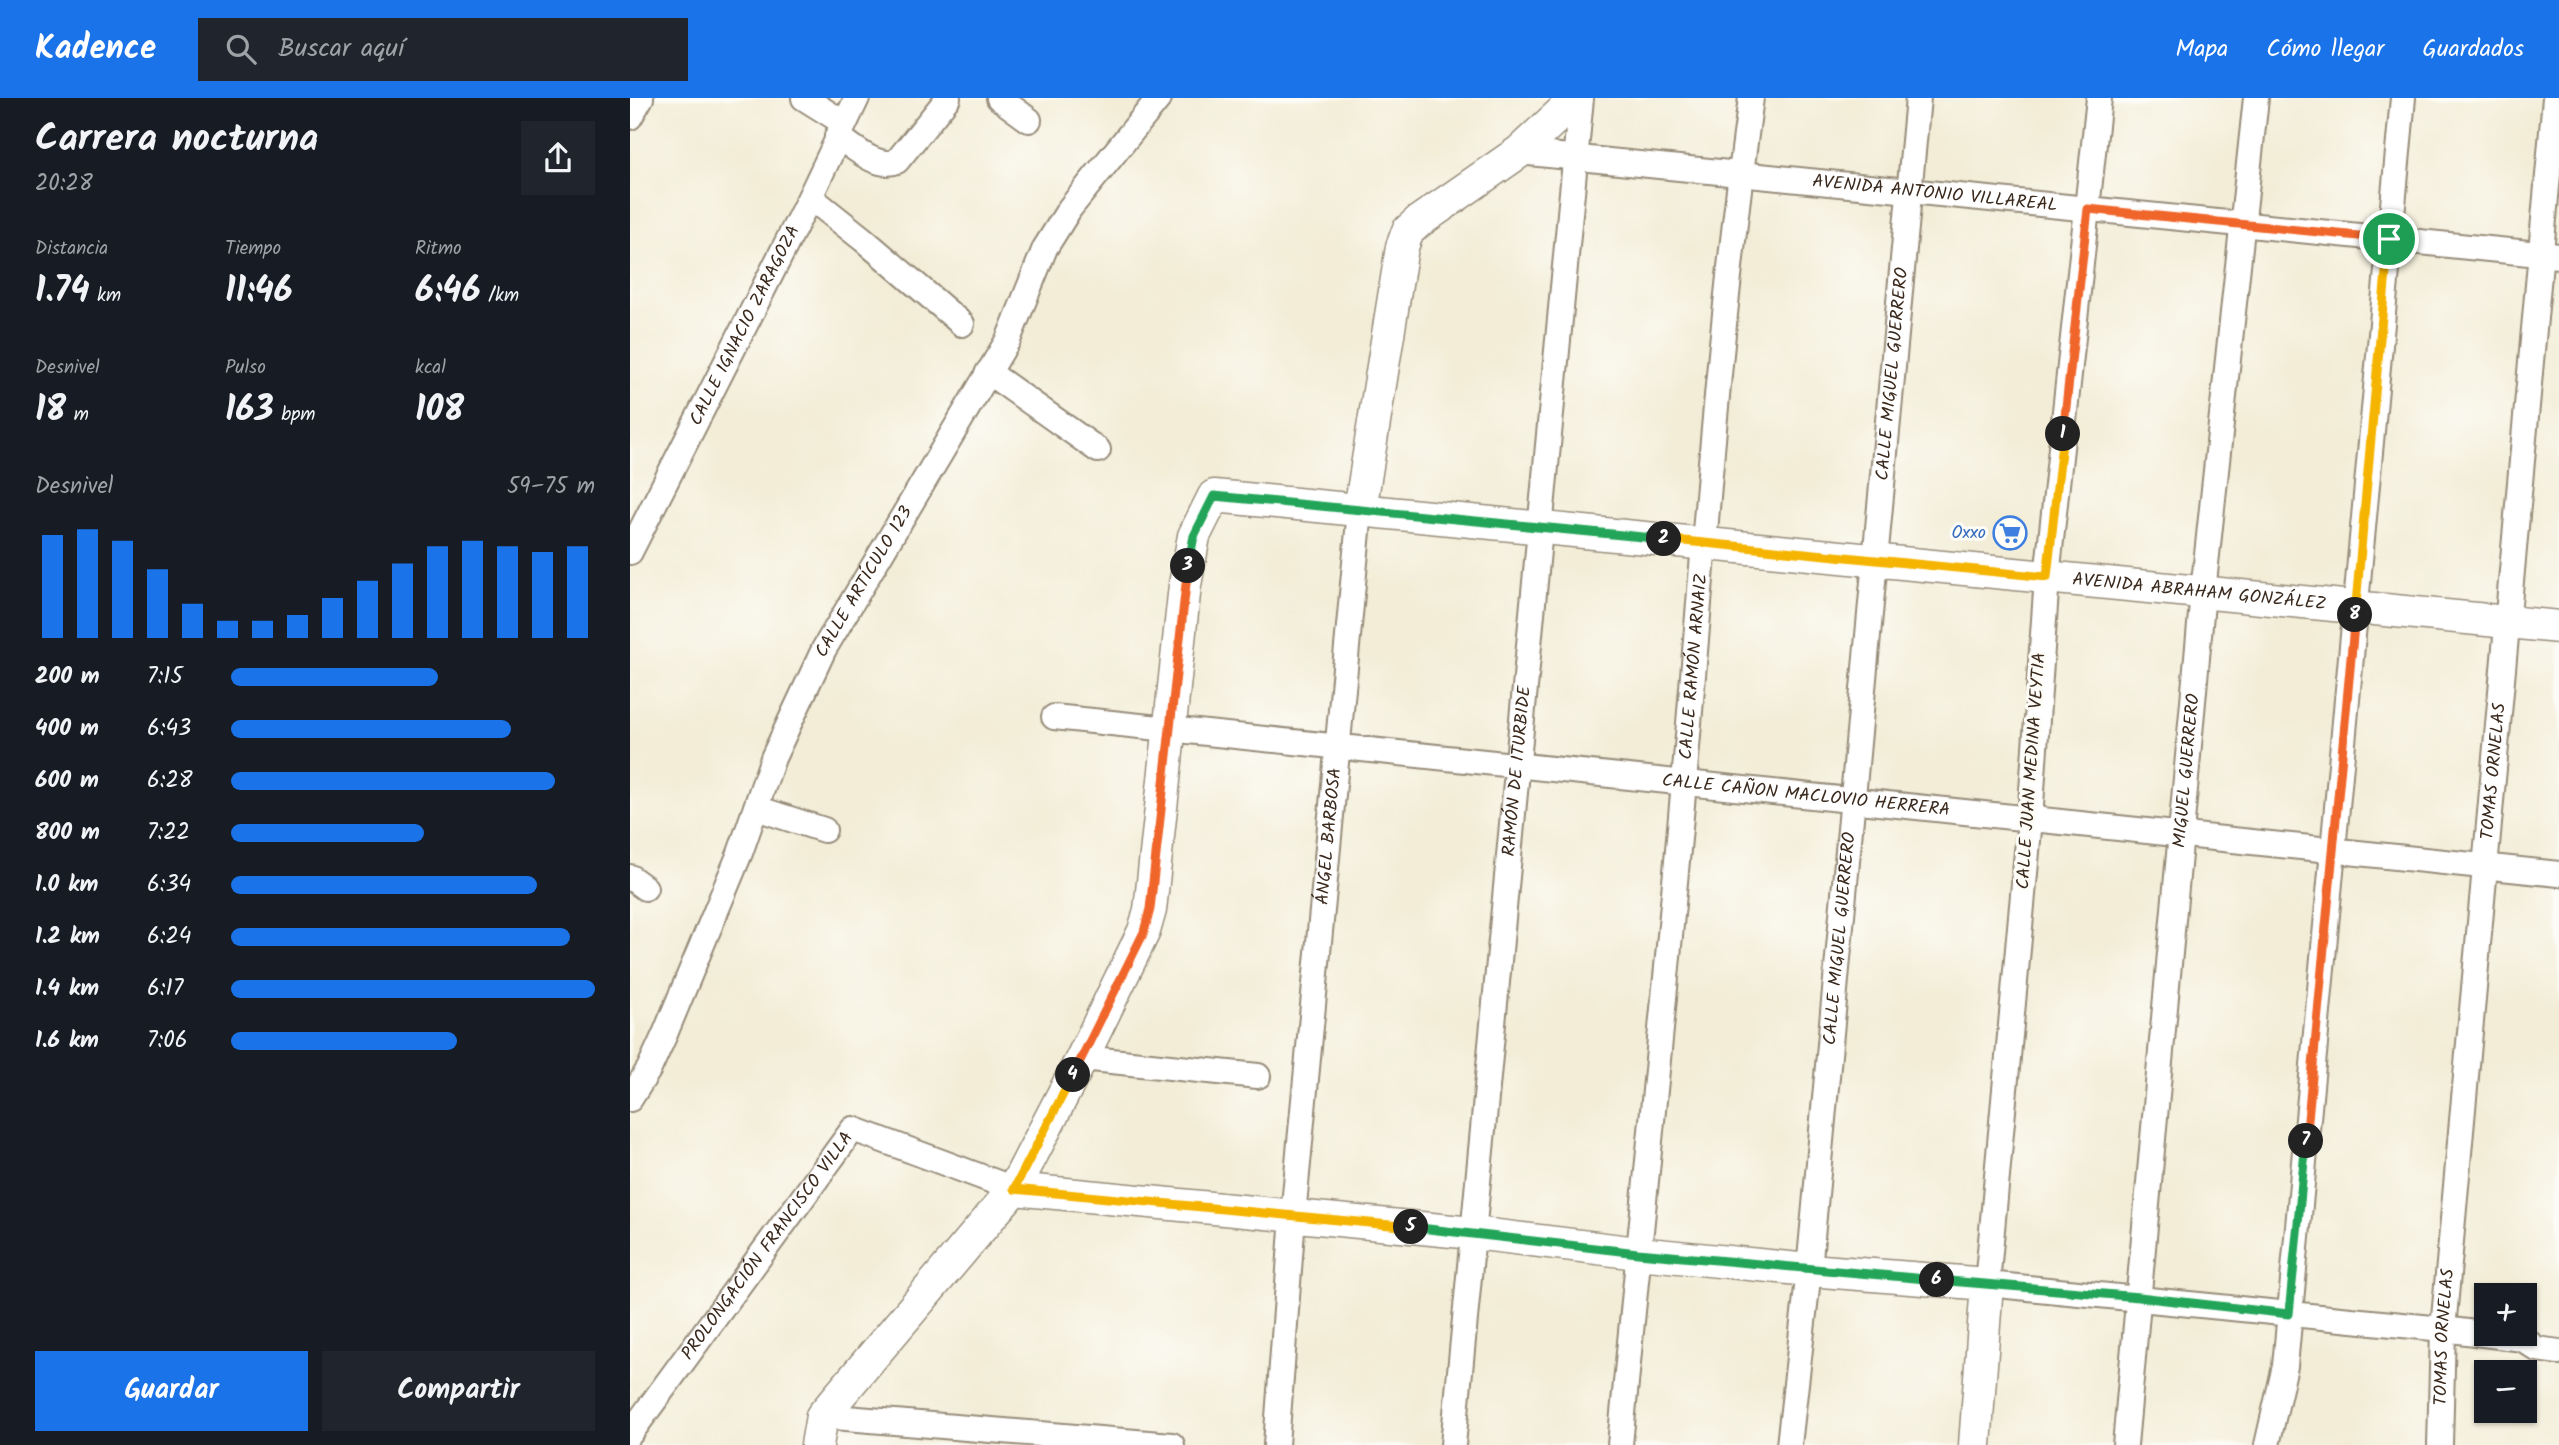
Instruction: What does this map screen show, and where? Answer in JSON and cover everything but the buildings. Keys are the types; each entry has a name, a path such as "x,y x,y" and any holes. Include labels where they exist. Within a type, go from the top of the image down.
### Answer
{"main road":[{"path":"1519,152 1579,98"},
{"name":"ÁNGEL BARBOSA","path":"1360,510 1402,247 1408,231 1425,216 1519,152"},
{"name":"AVENIDA ABRAHAM GONZÁLEZ","path":"1171,728 1185,584 1194,536 1214,496 2559,627"},
{"path":"819,1430 1014,1189 1082,1058 1144,932 1150,909 1171,728"},
{"path":"1014,1189 1473,1233 1809,1270 1987,1284"},
{"name":"CALLE JUAN MEDINA VEYTIA","path":"1975,1445 1987,1284"}],"street":[{"path":"630,117 641,98"},
{"path":"804,98 880,163 888,165 897,161 948,98"},
{"name":"CALLE IGNACIO ZARAGOZA","path":"630,552 810,197 857,98"},
{"path":"999,98 1029,120"},
{"name":"CALLE ARTÍCULO 123","path":"630,1100 649,1069 665,1034 713,920 773,758 824,649 1008,340 1045,248 1070,208 1159,98"},
{"name":"RAMÓN DE ITURBIDE","path":"1453,1445 1576,157 1579,98"},
{"name":"CALLE RAMÓN ARNAIZ","path":"1620,1445 1684,782 1702,543 1740,174 1751,98"},
{"name":"CALLE MIGUEL GUERRERO","path":"1789,1445 1809,1270 1918,98"},
{"name":"CALLE JUAN MEDINA VEYTIA","path":"1987,1284 2030,819 2047,577 2099,98"},
{"name":"MIGUEL GUERRERO","path":"2125,1445 2203,592 2256,98"},
{"path":"2267,1445 2285,1366 2403,98"},
{"name":"TOMAS ORNELAS","path":"2440,1445 2443,1329 2484,866 2507,622 2549,255 2555,98"},
{"name":"AVENIDA ANTONIO VILLAREAL","path":"1519,152 2549,255"},
{"path":"810,197 962,324"},
{"path":"988,372 1098,450"},
{"name":"ÁNGEL BARBOSA","path":"1276,1445 1293,1216 1360,510"},
{"name":"CALLE CAÑON MACLOVIO HERRERA","path":"1054,717 2559,874"},
{"path":"756,808 824,830"},
{"path":"1082,1058 1258,1076"},
{"name":"PROLONGACIÓN FRANCISCO VILLA","path":"630,1434 853,1129 1014,1189"},
{"path":"1987,1284 2139,1297 2474,1333"},
{"path":"2537,1333 2559,1335"},
{"path":"2533,1346 2559,1352"},
{"path":"819,1430 1172,1445"}],"place":[{"name":"Oxxo","path":"2010,533"}],"route":[{"path":"2088,209 2389,239 2289,1314 2139,1297 1809,1270 1473,1233 1014,1189 1144,932 1150,909 1185,584 1194,536 1214,496 2047,577 2088,209"}]}
